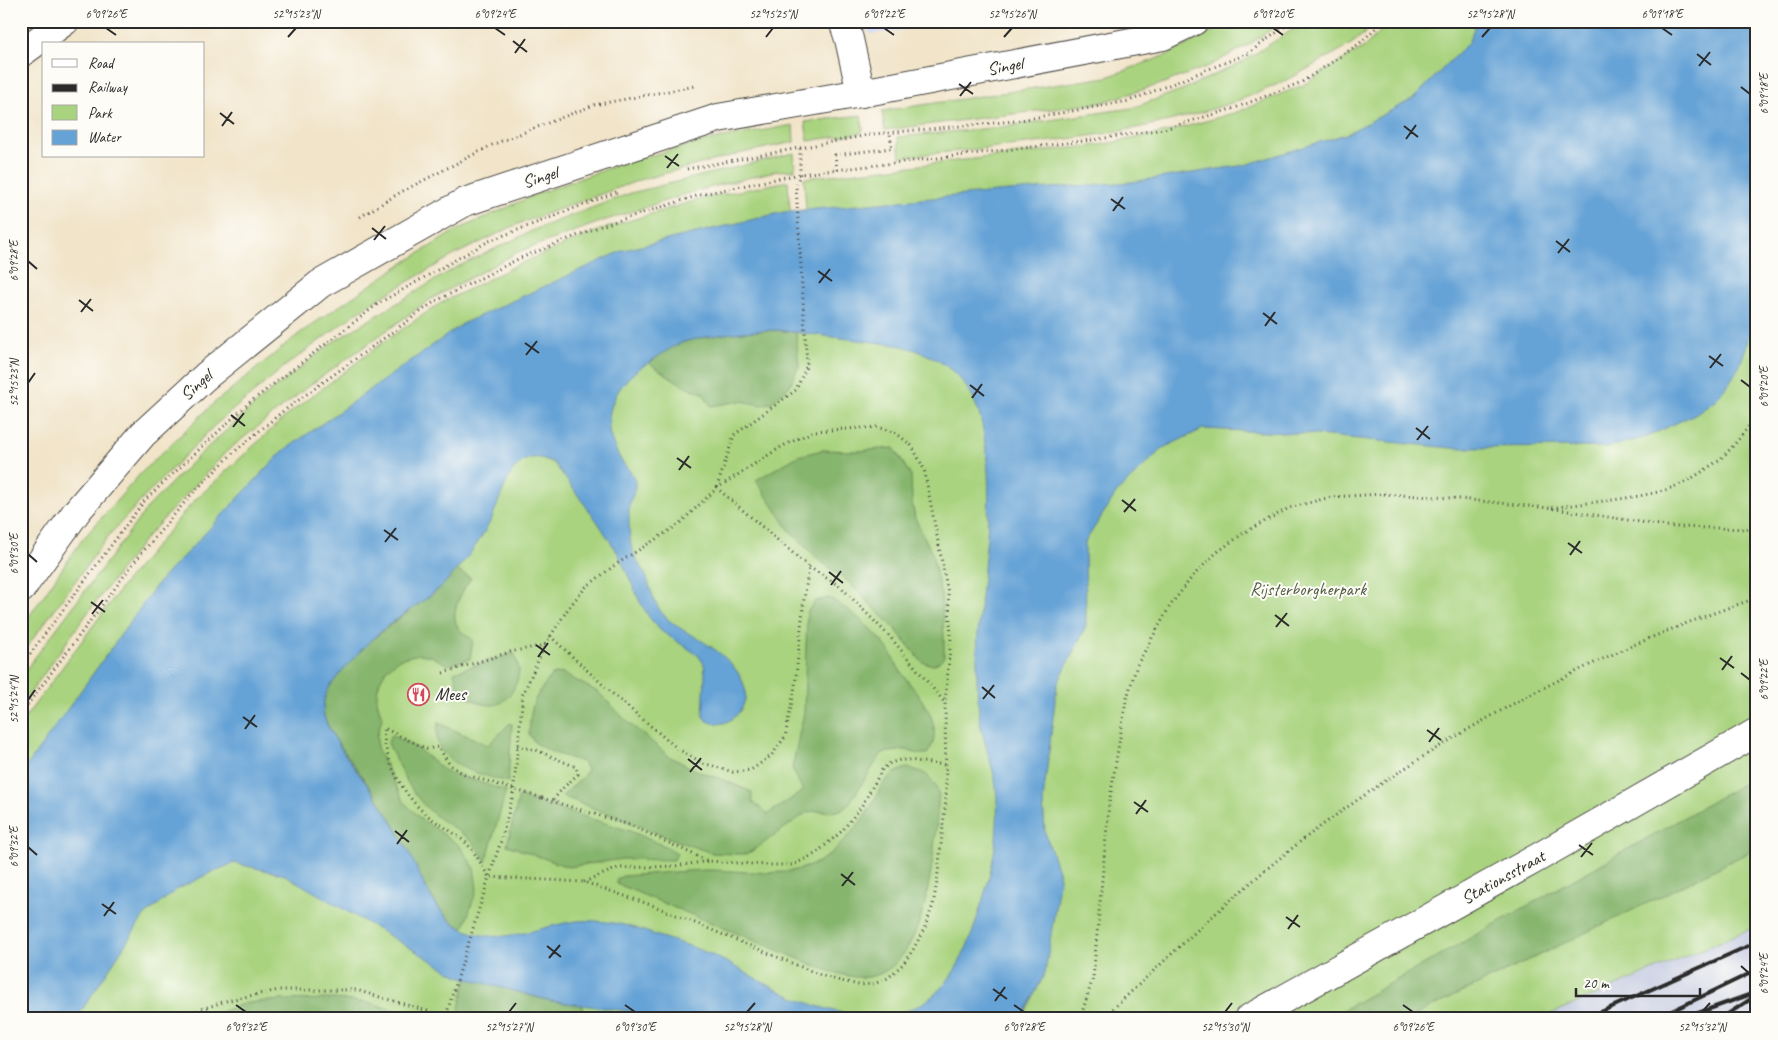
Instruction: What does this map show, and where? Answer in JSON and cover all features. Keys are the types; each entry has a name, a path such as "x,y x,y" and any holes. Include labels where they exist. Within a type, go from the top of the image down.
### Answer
{"street":[{"path":"21,53 65,21"},
{"path":"843,21 861,93"},
{"name":"Singel","path":"21,589 77,511 143,434 206,376 320,284 465,202 718,118 1163,36 1194,21"},
{"name":"Stationsstraat","path":"1248,1019 1528,863 1757,732"}],"path":[{"path":"678,170 800,146 874,134 1015,121 1129,101 1249,52 1292,21"},
{"path":"21,713 136,560 190,496 233,453 282,412 434,302 518,259 601,226 703,194 800,174 1082,141 1164,129 1235,108 1302,82 1358,44 1383,21"},
{"path":"837,170 835,155 892,148 890,133"},
{"path":"717,488 734,435 796,390 807,365 796,186 800,174 800,146"},
{"path":"21,666 145,500 248,403 380,303 464,255 489,241 624,189"},
{"path":"1549,508 1664,490 1684,482 1721,458 1739,439 1757,415"},
{"path":"445,1017 489,877 501,841 513,795 523,694 545,645 569,607 586,587 615,565 678,525 717,488 781,447 814,431 877,428 896,433 912,446 924,469 948,593 951,636 945,703 946,798 937,882 925,927 903,964 888,978 874,984 859,985 823,976 654,906 584,882 489,877"},
{"path":"717,488 809,567 841,587 891,638 945,703"},
{"path":"1080,1019 1093,978 1109,804 1126,700 1137,665 1170,606 1192,577 1216,553 1245,532 1289,508 1331,497 1374,494 1414,495 1549,508 1673,527 1757,529"},
{"path":"550,636 615,696 678,749 703,762 733,772 751,770 771,756 785,737 795,686 809,567"},
{"path":"1102,1019 1248,885 1307,836 1374,787 1441,745 1514,704 1587,667 1704,616 1757,598"},
{"path":"443,673 510,652 545,645"},
{"path":"489,877 466,843 440,826 410,800 390,759 384,740 384,728 427,750 438,747 450,765 464,774 630,825 708,861"},
{"path":"518,746 536,750 576,767 578,774 553,800"},
{"path":"584,882 618,868 675,866 708,861 767,865 793,864 815,854 842,831 862,806 882,770 890,763 909,760 945,765"},
{"path":"185,1019 199,1010 229,1000 279,990 356,990 455,1019"}],"shaded area":[{"path":"861,21 970,21 871,34"},
{"path":"1757,848 1757,1019 1407,1019"}],"green space":[{"path":"1233,21 1283,21 1250,44 1209,66 1158,85 1100,103 885,130 882,111 1107,77 1167,55"},
{"path":"1303,21 1376,21 1356,41 1273,86 1222,106 1170,121 1117,132 1063,140 900,157 898,137 1002,127 1132,108 1184,89 1242,62"},
{"name":"Rijsterborgherpark","path":"1391,21 1757,21 1757,926 1539,1019 21,1019 21,723 124,584 193,502 287,415 385,341 439,304 517,265 602,229 700,199 788,181 790,211 806,210 804,178 1099,145 1167,132 1237,112 1303,85 1364,47"},
{"path":"861,115 863,130 861,133 808,141 805,122"},
{"path":"793,125 794,142 742,153 640,180 518,224 456,254 366,306 284,367 215,425 110,534 21,655 21,628 82,540 142,472 213,404 300,333 394,269 455,231 539,193 629,161 706,141"},
{"path":"794,153 795,170 775,171 696,191 603,221 518,252 431,299 310,385 227,451 144,540 86,615 21,706 21,676 148,507 199,455 260,400 333,342 455,268 536,229 631,193"},
{"path":"777,330 796,332 799,366 789,387 772,402 761,405 741,401 711,406 703,393 684,386 649,363 665,351 687,341 725,333"},
{"path":"894,448 911,476 915,518 932,553 941,595 944,657 933,665 922,662 895,629 846,580 819,560 790,531 756,480 798,456 822,450 857,451"},
{"path":"456,570 471,578 455,610 456,624 460,630 473,640 470,659 448,665 431,656 419,654 399,659 386,670 377,691 377,701 382,718 377,735 377,748 404,802 420,818 459,845 474,867 477,889 463,930 450,920 429,893 390,818 335,738 324,716 324,699 333,681 348,663 368,644 441,587"},
{"path":"829,598 853,614 883,642 901,672 922,700 933,721 933,743 927,754 918,754 906,750 882,753 848,805 843,809 833,812 812,811 806,813 746,854 712,853 562,796 583,777 587,770 583,762 554,753 536,744 529,734 532,708 537,696 552,675 562,673 598,692 628,722 670,757 700,772 752,792 752,801 768,814 803,791 792,768 804,712 807,613 815,601"},
{"path":"514,653 519,672 518,678 506,699 496,704 486,705 457,692 454,672"},
{"path":"438,723 488,745 509,724 512,724 508,782 466,769 447,757 437,739"},
{"path":"391,735 417,748 445,771 506,791 486,862 481,852 468,838 438,818 417,796 396,761 388,743"},
{"path":"907,768 919,771 931,779 939,795 935,842 925,901 917,928 905,952 889,969 868,977 862,977 839,974 823,969 617,884 617,879 623,876 707,870 765,873 807,867 826,857 840,845 868,811 887,780 898,771"},
{"path":"1757,776 1757,848 1407,1019 1327,1019"},
{"path":"519,796 630,831 677,853 674,860 623,859 568,867 507,845"},
{"path":"467,978 551,1001 582,1005 588,1019 477,1019 461,1012 459,1008"},
{"path":"335,999 370,1003 409,1014 407,1019 202,1019 245,1003"}],"water":[{"path":"1477,21 1757,21 1757,272 1751,324 1746,348 1739,367 1728,385 1715,400 1695,414 1647,437 1608,447 1451,448 1308,434 1203,429 1163,448 1117,492 1085,542 1086,626 1057,685 1043,800 1045,832 1060,877 1045,973 1022,1019 639,1019 627,1011 551,1001 458,976 285,875 234,863 176,890 144,916 76,1019 21,1019 21,774 158,583 282,452 464,323 624,250 784,212 996,192 1131,182 1245,165 1346,134 1413,99 1468,43","holes":["777,330 890,344 930,356 942,363 962,381 970,392 978,411 987,459 989,486 987,539 977,644 977,687 981,728 995,780 997,825 994,855 987,885 972,934 956,968 939,990 919,1005 897,1013 874,1016 849,1014 800,1000 718,958 621,924 577,921 518,934 489,936 475,933 451,921 435,904 409,852 388,816 327,725 323,712 324,701 334,681 377,635 435,592 448,580 466,559 491,520 512,473 519,464 528,459 540,458 554,463 597,521 619,555 640,602 649,617 661,631 698,655 704,664 703,717 710,722 718,724 733,718 739,713 745,697 745,689 738,673 719,653 666,618 660,611 646,576 633,553 629,508 635,482 617,453 612,441 609,421 612,405 623,384 638,369 668,350 687,341 731,333"]}],"railway":[{"path":"1585,1019 1757,942"},
{"path":"1655,1019 1757,970"},
{"path":"1681,1019 1757,992"},
{"path":"1720,1019 1751,999"}],"place":[{"name":"Mees","path":"419,694"}]}
